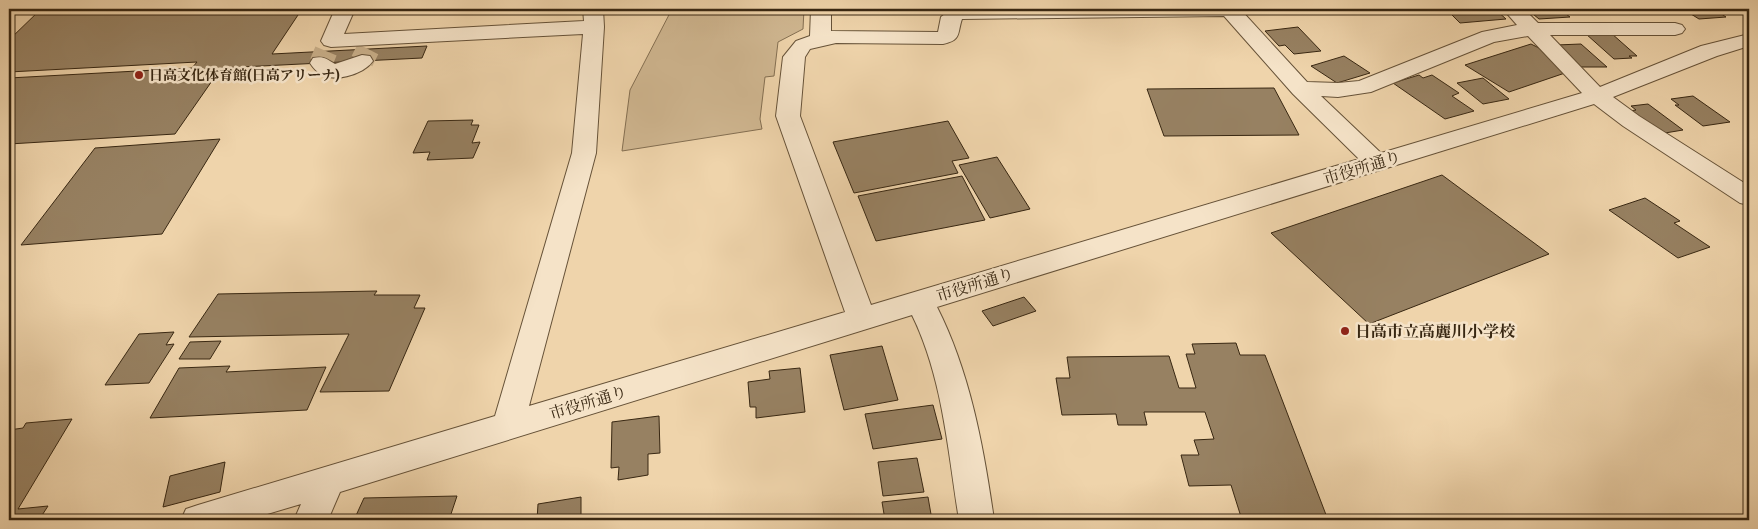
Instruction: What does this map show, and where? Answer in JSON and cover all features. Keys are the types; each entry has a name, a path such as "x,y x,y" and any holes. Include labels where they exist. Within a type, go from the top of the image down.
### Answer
{"street":[{"path":"345,9 326,52 323,68 330,71 343,70 368,50"},
{"path":"820,39 821,9"},
{"path":"862,320 788,116 794,57 803,45 820,39 836,37 943,38 950,32 950,17 958,13 1230,9 1301,89 1376,162"},
{"path":"1513,9 1534,28 1597,96 1631,121 1749,197"},
{"path":"1644,9 1709,51"},
{"path":"326,52 368,50 594,18 584,153 508,426"},
{"path":"1301,89 1338,90 1363,87 1489,36 1534,28 1675,29"},
{"name":"市役所通り","path":"198,520 1597,96 1709,51 1749,40"},
{"path":"920,301 930,318 948,368 977,520"},
{"path":"311,520 326,482"}],"shaded area":[{"path":"672,9 804,9 803,29 778,42 774,76 765,77 760,119 762,129 622,151 630,90"}],"building":[{"name":"日高文化体育館(日高アリーナ)","path":"41,9 302,9 272,54 427,46 422,58 221,68 175,134 9,144 9,78 192,68 197,62 9,72 9,40"},
{"path":"888,9 925,9 926,13 888,13"},
{"path":"1238,9 1279,9 1242,13"},
{"path":"1495,9 1506,19 1460,23 1449,12"},
{"path":"1559,9 1570,17 1539,19 1528,10"},
{"path":"1683,9 1714,9 1726,17 1699,19"},
{"path":"1298,27 1321,51 1294,54 1285,45 1279,46 1265,31"},
{"path":"1611,33 1637,56 1614,59 1586,34"},
{"path":"1531,44 1547,52 1565,73 1509,92 1465,65"},
{"path":"1581,44 1607,67 1581,67 1556,45"},
{"path":"1344,56 1370,73 1337,83 1311,66"},
{"path":"1419,75 1423,78 1432,75 1459,93 1452,96 1474,111 1445,119 1393,83"},
{"path":"1483,78 1509,99 1483,104 1457,83"},
{"path":"1274,88 1299,135 1164,136 1147,89"},
{"path":"1693,96 1730,122 1703,126 1675,105 1679,105 1671,99"},
{"path":"1648,104 1683,130 1659,134 1629,111 1636,110 1631,106"},
{"path":"473,120 471,125 479,125 472,143 480,142 473,158 427,160 430,152 413,153 428,121"},
{"path":"948,121 969,158 952,161 958,173 854,193 833,142"},
{"path":"220,139 162,234 21,245 95,148"},
{"path":"997,157 1030,209 990,218 959,165"},
{"path":"1442,175 1549,254 1369,324 1271,233"},
{"path":"962,176 985,220 876,241 858,196"},
{"path":"1645,198 1680,221 1674,223 1710,247 1678,258 1609,210"},
{"path":"377,291 374,295 420,295 414,308 425,308 389,391 320,392 349,334 189,337 218,294"},
{"path":"1024,297 1036,311 993,326 982,311"},
{"path":"174,332 166,345 174,344 149,383 105,385 139,334"},
{"path":"221,341 210,359 179,359 190,342"},
{"path":"1236,343 1240,355 1265,355 1328,520 1242,520 1231,485 1189,486 1181,455 1199,455 1194,440 1214,439 1205,412 1144,412 1147,425 1118,425 1116,414 1062,415 1056,378 1070,378 1067,357 1169,356 1179,388 1196,388 1186,354 1195,354 1192,344"},
{"path":"882,346 898,400 844,410 830,355"},
{"path":"230,366 226,372 326,367 307,410 150,418 179,368"},
{"path":"800,368 805,412 756,418 756,407 750,407 748,382 770,379 769,371"},
{"path":"933,405 942,439 873,449 865,414"},
{"path":"659,416 660,453 648,454 648,475 618,480 619,467 611,468 612,422"},
{"path":"72,419 18,509 48,506 39,520 9,520 9,430 23,428 26,423"},
{"path":"917,458 924,492 883,496 878,462"},
{"path":"225,462 220,492 163,507 170,476"},
{"path":"457,496 449,520 354,520 364,498"},
{"path":"581,497 581,516 558,520 537,520 538,504"},
{"path":"928,497 932,520 885,520 882,502"},
{"path":"646,517 645,520 610,520"}],"tunnel":[{"path":"362,61 368,49"},
{"path":"321,63 326,51"}],"place":[{"name":"日高文化体育館(日高アリーナ)","path":"139,75"},
{"name":"日高市立高麗川小学校","path":"1345,331"}]}
